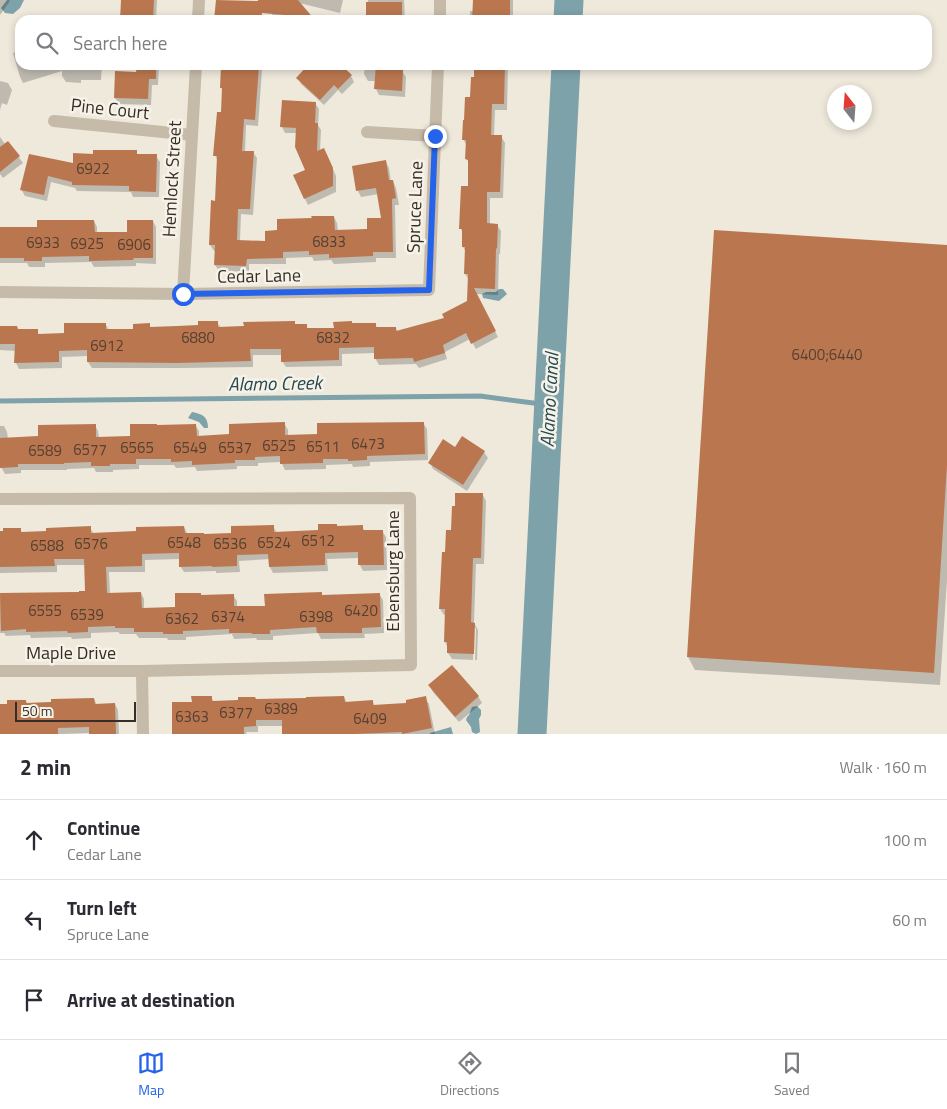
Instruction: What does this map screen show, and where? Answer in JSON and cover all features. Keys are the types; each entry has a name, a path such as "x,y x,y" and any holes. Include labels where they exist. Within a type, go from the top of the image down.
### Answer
{"street":[{"path":"198,15 199,0"},
{"path":"440,0 440,15"},
{"name":"Hemlock Street","path":"183,294 196,70"},
{"name":"Spruce Lane","path":"429,290 438,70"},
{"name":"Pine Court","path":"54,121 192,135"},
{"path":"367,132 435,136"},
{"name":"Cedar Lane","path":"0,292 183,294 429,290"},
{"name":"Ebensburg Lane","path":"0,499 410,498 411,665 142,671"},
{"name":"Maple Drive","path":"0,671 142,671"},
{"path":"142,671 143,734"}],"water":[{"path":"7,0 24,0 20,8 13,14 5,13 1,8"},
{"path":"499,289 503,289 507,294 499,301 483,298 482,294 496,292"},
{"path":"192,412 204,416 208,428 204,428 199,422 188,418"},
{"path":"477,706 481,710 481,715 479,719 480,732 476,734 472,732 466,720 472,707"},
{"path":"451,727 453,734 430,734 430,733"}],"building":[{"path":"121,0 154,0 153,15 120,15"},
{"path":"216,0 298,0 311,15 262,13 262,15 214,15"},
{"path":"473,0 510,0 510,15 472,15"},
{"path":"366,2 402,2 402,15 366,15"},
{"path":"136,70 156,70 156,79 149,79 148,99 114,98 115,71 136,72"},
{"path":"221,70 259,70 255,120 244,119 242,151 254,151 250,209 238,209 237,240 265,241 265,231 277,230 277,219 312,218 311,216 334,216 335,230 367,229 367,218 381,218 376,188 356,191 352,166 386,160 389,180 393,180 396,198 392,199 393,252 373,252 373,256 329,258 329,254 309,255 309,251 283,252 283,258 247,259 246,266 214,265 215,245 209,245 211,200 215,201 217,156 213,156 217,112 221,112 222,88 220,88"},
{"path":"303,70 346,70 352,75 338,89 334,85 320,100 296,78"},
{"path":"376,70 403,70 402,91 374,89"},
{"path":"474,70 505,70 504,104 492,104 491,135 502,135 500,192 487,192 487,223 498,224 495,289 474,288 496,331 471,344 466,333 443,345 445,353 414,362 413,358 374,359 374,347 339,348 339,360 281,362 281,349 250,349 251,361 178,363 87,362 87,350 59,351 59,362 14,363 15,344 0,344 0,326 17,326 18,329 38,329 38,334 64,333 64,323 106,323 106,329 133,329 133,324 150,323 150,327 198,325 198,321 218,321 218,327 244,326 243,322 295,321 295,324 307,324 307,328 334,328 333,322 352,321 352,323 376,323 376,327 396,327 396,331 444,318 442,314 467,301 468,274 464,274 465,247 462,247 462,229 459,229 461,186 468,186 468,160 465,159 466,140 462,140 465,97 470,97 471,77 474,77"},
{"path":"282,100 316,102 315,123 318,123 317,151 324,148 333,168 333,186 304,199 293,175 305,170 295,147 296,128 280,127"},
{"path":"8,141 20,156 0,172 0,147"},
{"path":"93,150 137,150 137,154 157,154 156,192 129,191 129,186 72,185 72,182 48,176 44,195 20,190 29,154 73,163 73,153 93,154"},
{"path":"37,220 94,220 95,232 127,232 127,220 153,220 153,258 89,261 89,256 42,257 42,261 24,261 24,258 0,258 0,227 37,227"},
{"path":"714,230 947,245 947,465 934,673 687,657"},
{"path":"285,422 285,435 317,434 317,423 424,422 425,454 367,456 367,460 348,461 348,459 323,459 323,463 280,464 280,456 255,457 255,460 235,460 235,463 192,465 192,461 171,462 171,459 136,459 136,464 110,464 110,466 91,466 91,462 18,464 18,467 0,468 0,438 38,436 38,425 96,424 96,437 130,436 130,424 196,424 197,436 229,434 229,424"},
{"path":"462,436 485,451 463,485 428,463 443,439 455,447"},
{"path":"455,493 483,493 481,558 473,558 471,622 475,623 474,654 447,653 447,642 444,642 445,609 439,609 442,552 445,552 446,530 451,530 452,506 455,506"},
{"path":"318,524 337,524 337,526 363,525 363,530 383,530 384,565 358,565 358,552 325,553 325,565 269,567 268,554 237,555 237,566 179,567 179,553 142,554 142,566 106,567 107,593 141,592 142,608 175,607 175,593 201,593 201,595 234,594 234,606 265,606 264,594 380,593 381,627 362,628 362,633 317,633 316,627 270,630 270,634 229,633 229,629 183,631 183,634 163,634 163,632 134,632 134,628 115,628 115,626 88,627 88,632 68,633 67,631 26,632 26,629 1,631 0,593 85,591 84,559 54,559 55,566 0,567 0,531 3,531 3,528 21,528 21,532 46,531 46,528 91,526 91,533 136,531 136,527 184,526 185,533 204,534 231,533 231,526 274,525 274,532 318,530"},
{"path":"452,665 479,696 455,717 428,685"},
{"path":"191,696 212,696 212,701 238,700 238,697 255,697 256,699 344,696 345,702 373,700 373,705 406,703 406,700 426,696 432,728 402,734 402,732 282,734 282,720 256,720 256,726 244,727 244,734 172,734 172,702 192,702"},
{"path":"94,698 95,704 115,703 116,734 89,734 89,727 58,728 58,734 0,734 0,704 7,704 7,700 26,700 26,703 51,702 51,699"}],"waterway":[{"name":"Alamo Canal","path":"568,15 569,0"},
{"name":"Alamo Canal","path":"532,734 566,70"},
{"name":"Alamo Creek","path":"0,401 480,396 549,405"}],"route":[{"path":"183,294 429,290 435,136"}]}
